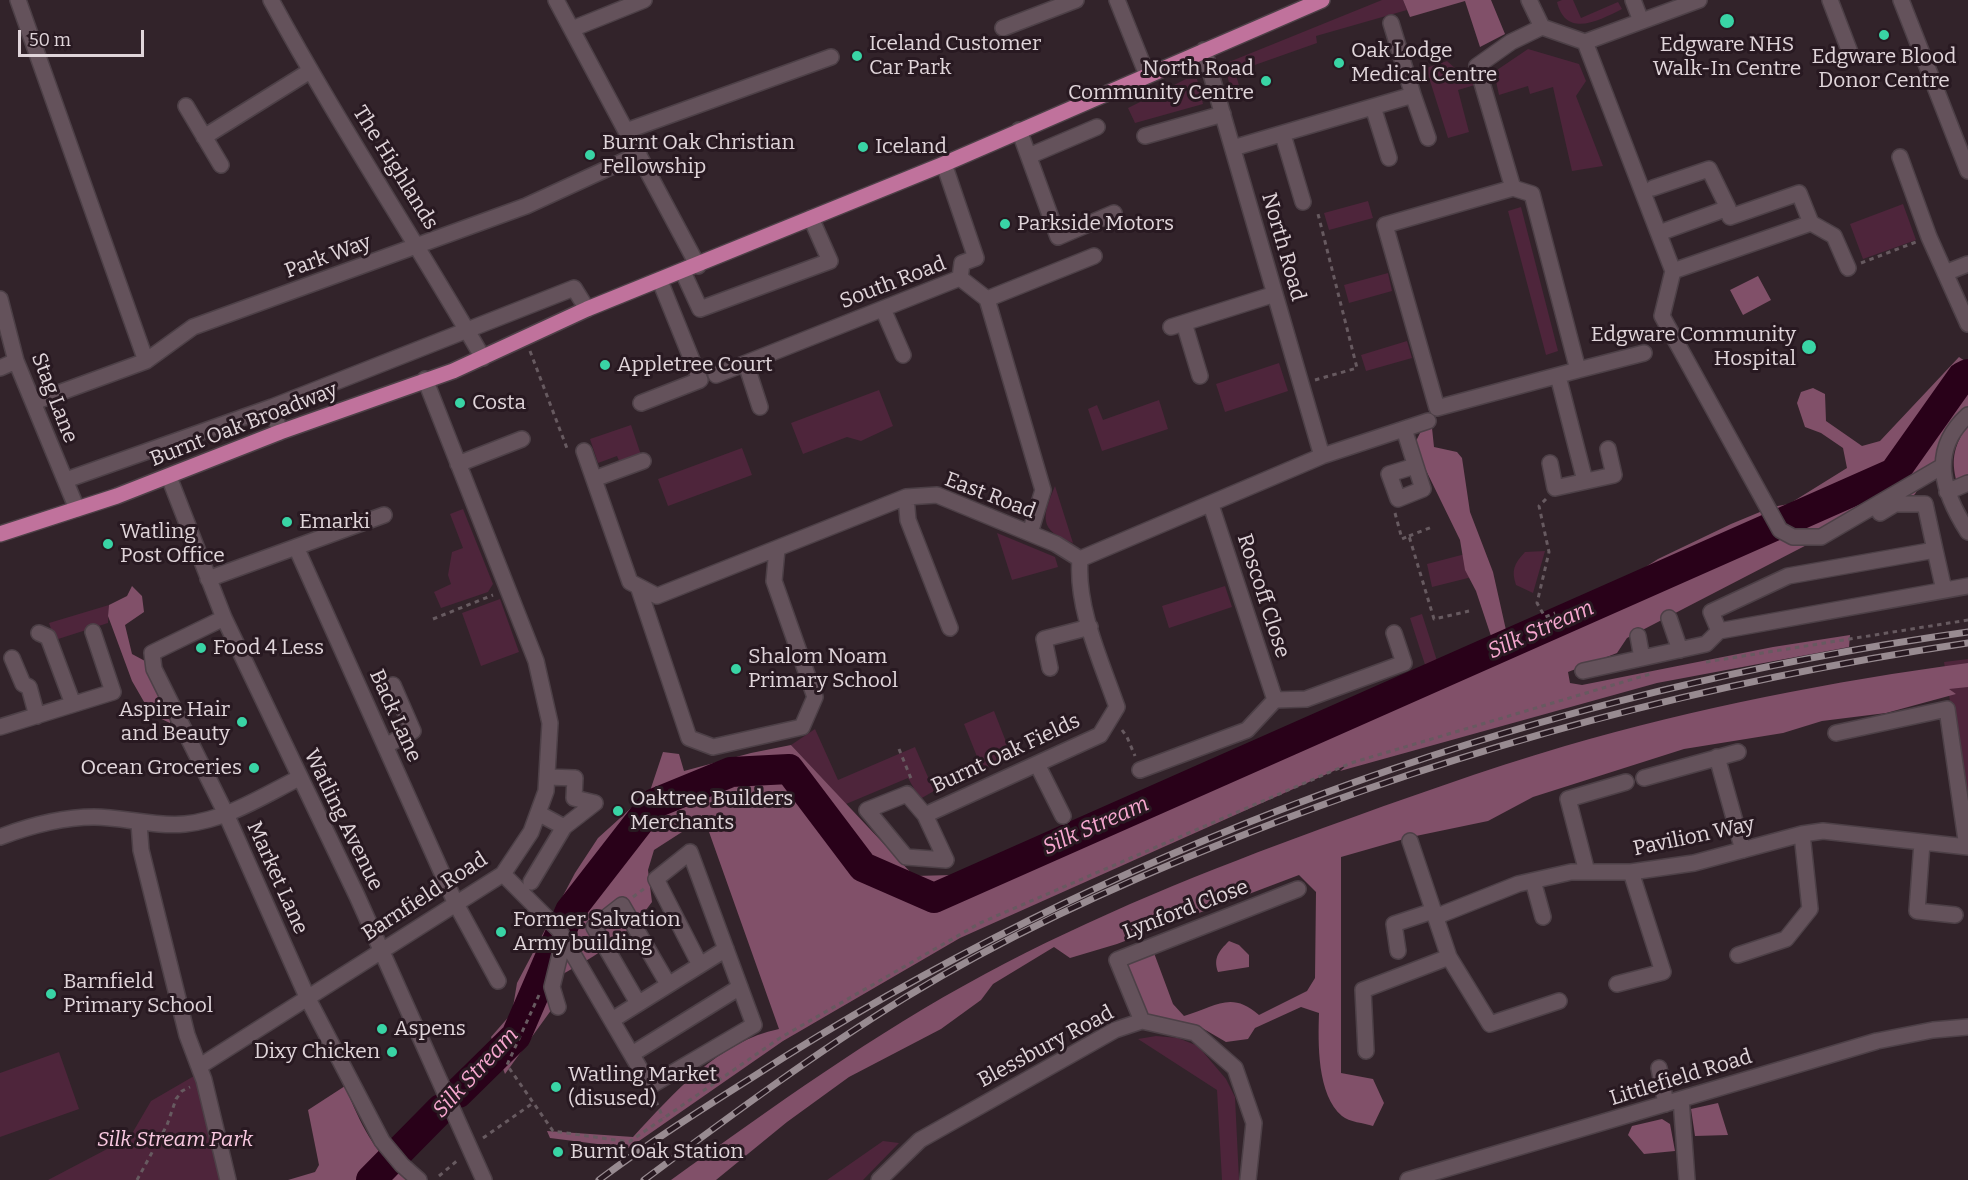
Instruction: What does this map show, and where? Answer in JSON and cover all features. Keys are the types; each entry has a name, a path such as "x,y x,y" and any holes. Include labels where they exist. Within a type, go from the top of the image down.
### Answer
{"main road":[{"name":"Burnt Oak Broadway","path":"0,534 169,477 280,432 483,358 587,309 698,266 944,164 1322,0"}],"street":[{"path":"18,0 146,361"},
{"name":"The Highlands","path":"272,0 310,71 419,246 483,358"},
{"path":"556,0 698,266"},
{"path":"572,29 644,0"},
{"path":"1003,27 1076,0"},
{"path":"1117,0 1147,75"},
{"path":"1529,0 1542,27"},
{"path":"1633,0 1641,21"},
{"path":"1513,188 1477,66 1511,42 1542,27 1586,42 1699,0"},
{"path":"1830,0 1851,55"},
{"path":"1901,0 1968,171"},
{"path":"1391,23 1428,138"},
{"path":"1586,42 1673,271 1662,316 1780,530 1793,537 1821,537 1941,467"},
{"name":"North Road","path":"1204,50 1322,456"},
{"path":"626,131 831,57"},
{"path":"204,137 310,71"},
{"path":"1233,148 1413,95"},
{"path":"186,106 221,165"},
{"path":"1373,107 1389,158"},
{"path":"1145,136 1223,114"},
{"path":"1029,156 1097,127"},
{"path":"1019,130 1058,237 1114,213"},
{"path":"1282,135 1303,202"},
{"name":"Park Way","path":"34,402 146,361 193,327 526,206 639,154"},
{"path":"1899,157 1929,237 1968,324"},
{"path":"944,164 976,258 962,263 960,278"},
{"path":"1653,188 1709,169 1730,217 1799,193 1811,223 1834,236 1848,268"},
{"path":"1578,370 1532,194 1513,188 1385,225 1437,408 1644,353"},
{"path":"1659,233 1728,208"},
{"path":"683,272 700,309 830,261 811,218"},
{"path":"1673,271 1811,223"},
{"path":"1030,533 1043,490 987,298 1094,256"},
{"path":"1945,273 1968,264"},
{"name":"South Road","path":"716,375 960,278 987,298"},
{"path":"641,403 700,380 660,281"},
{"path":"66,480 272,407 574,288 587,309"},
{"path":"1200,376 1178,325 1275,294"},
{"name":"Stag Lane","path":"0,299 16,361 76,509"},
{"path":"883,309 903,355"},
{"path":"0,368 16,361"},
{"path":"746,364 760,407"},
{"path":"1558,376 1585,481"},
{"name":"Barnfield Road","path":"200,1066 502,874 531,832 546,790 550,723 536,661 425,380"},
{"path":"272,407 280,432"},
{"path":"1968,415 1955,427 1941,467 1951,506 1968,532"},
{"path":"1080,559 1322,456 1428,421"},
{"path":"1404,429 1423,489 1398,499 1389,474 1415,466"},
{"path":"458,464 522,439"},
{"path":"1550,463 1555,488 1614,475 1608,449"},
{"path":"584,451 630,582 638,586 689,738 713,747 802,727 815,697 774,581 777,549"},
{"path":"594,479 643,461"},
{"name":"Watling Avenue","path":"169,477 225,618 357,896 465,1152 484,1180"},
{"path":"1947,492 1968,483"},
{"name":"East Road","path":"638,586 657,596 906,497 937,495 1056,544 1080,559"},
{"path":"906,497 908,520 950,628"},
{"path":"1828,544 1895,504 1925,504 1944,590"},
{"name":"Roscoff Close","path":"1210,505 1275,700"},
{"path":"208,579 384,515"},
{"name":"Back Lane","path":"296,547 455,902 498,981"},
{"path":"1719,631 1711,612 1788,576 1935,550"},
{"name":"Burnt Oak Fields","path":"925,815 1100,735 1116,706 1090,627 1078,578 1080,559"},
{"path":"1583,671 1706,644 1719,631 1968,586"},
{"name":"Market Lane","path":"225,618 152,653 154,669 226,814 308,999 382,1141 419,1180"},
{"path":"1669,618 1680,650"},
{"path":"1050,668 1044,639 1090,627"},
{"path":"0,727 113,692 93,632"},
{"path":"39,633 48,638 73,704"},
{"path":"1140,770 1247,730 1275,700 1306,699 1404,663 1394,633"},
{"path":"1638,636 1642,658"},
{"path":"12,658 23,684 29,687 37,716"},
{"path":"385,746 413,731 393,685"},
{"path":"1836,733 1947,709 1968,847"},
{"path":"1644,778 1738,752"},
{"path":"1717,758 1743,850"},
{"path":"1037,764 1063,816"},
{"path":"531,882 564,827 595,803 574,798 575,778 548,777"},
{"path":"0,837 27,826 94,817 139,823 185,824 226,814 299,778"},
{"path":"1587,872 1569,799 1626,782"},
{"name":"Burnt Oak Fields","path":"907,794 925,815 946,860 906,857 867,810 907,794"},
{"path":"538,813 564,827"},
{"path":"139,823 141,850 187,1035 200,1066 228,1180"},
{"name":"Pavilion Way","path":"1398,951 1394,924 1434,914 1533,881 1571,872 1631,872 1695,863 1802,834 1822,831 1968,847"},
{"path":"1738,955 1786,939 1810,909 1802,834"},
{"path":"1410,841 1449,957 1490,1024 1559,1001"},
{"path":"1922,843 1917,912 1954,915"},
{"path":"502,874 546,915 561,934 650,1086 754,1025 690,852 656,879 700,965"},
{"path":"1617,984 1663,972 1631,872"},
{"path":"1533,881 1543,916"},
{"name":"Lynford Close","path":"1142,1021 1117,960 1298,889"},
{"path":"638,1003 594,927 622,905 668,984"},
{"path":"558,1007 552,987 561,934"},
{"path":"612,1020 726,948"},
{"path":"1366,1052 1363,990 1449,957"},
{"path":"632,1054 740,987"},
{"name":"Blessbury Road","path":"879,1180 920,1140 1115,1030 1142,1021 1195,1033 1235,1068 1254,1123 1248,1180"},
{"name":"Littlefield Road","path":"1408,1180 1877,1041 1933,1030 1968,1027"},
{"path":"1659,1068 1666,1104"},
{"path":"1681,1099 1687,1180"}],"path":[{"path":"1301,385 1357,368 1317,209 1303,202"},
{"path":"1848,268 1929,237"},
{"path":"525,337 570,456 584,451"},
{"path":"1555,488 1539,506 1550,552 1537,603 1545,617 1555,613"},
{"path":"1398,499 1394,506 1402,539 1432,527"},
{"path":"1409,536 1434,619 1469,611"},
{"path":"433,619 508,589"},
{"path":"1697,663 1968,620"},
{"path":"540,991 507,1065 553,1131 629,1142 780,1038 980,923 1351,763 1651,674"},
{"path":"1109,719 1128,737 1140,770"},
{"path":"622,905 656,879"},
{"path":"137,1180 167,1125 176,1099 182,1091 195,1085"},
{"path":"650,1086 663,1118"},
{"path":"439,1176 465,1152 533,1103"}],"green space":[{"path":"1382,0 1403,0 1407,10 1316,36 1317,43 1235,72 1242,95 1233,97 1224,64"},
{"path":"1573,0 1581,18 1618,2 1622,9 1585,24 1576,23 1568,20 1561,13 1557,2"},
{"path":"1528,49 1579,64 1586,81 1576,96 1603,166 1572,171 1553,87 1530,94 1528,86 1499,95 1494,72"},
{"path":"1447,61 1456,69 1472,75 1475,85 1458,90 1469,132 1448,138 1426,68"},
{"path":"1186,79 1197,79 1203,104 1135,123 1128,108"},
{"path":"1368,201 1373,218 1329,230 1324,213"},
{"path":"1903,204 1916,240 1863,259 1850,224"},
{"path":"1521,207 1558,351 1546,355 1508,211"},
{"path":"1388,273 1392,291 1349,303 1344,285"},
{"path":"1407,341 1412,358 1366,371 1361,355"},
{"path":"1279,363 1288,391 1225,412 1216,384"},
{"path":"879,390 893,426 861,441 847,437 803,454 791,423"},
{"path":"1159,400 1168,429 1102,451 1088,409 1097,405 1103,420"},
{"path":"631,425 641,455 620,463 617,456 598,463 590,439"},
{"path":"742,448 752,475 668,506 658,479"},
{"path":"1055,486 1073,543 1054,533 1046,521 1047,506"},
{"path":"463,509 493,584 488,592 441,608 434,592 451,584 448,575 452,552 463,548 450,514"},
{"path":"997,533 1055,557 1058,567 1012,580"},
{"path":"1545,551 1533,593 1516,585 1514,571 1521,556 1525,552"},
{"path":"1469,553 1476,576 1432,587 1427,564"},
{"path":"1225,586 1232,607 1169,628 1162,606"},
{"path":"500,599 519,652 481,666 462,613"},
{"path":"109,605 108,623 55,640 49,623"},
{"path":"1422,614 1439,667 1427,671 1410,618"},
{"path":"1968,659 1968,819 1944,662"},
{"path":"994,711 1012,757 982,769 964,724"},
{"path":"815,729 838,780 915,747 934,791 920,799 908,778 846,804 791,745"},
{"path":"1156,1036 1178,1038 1198,1046 1226,1079 1235,1097 1239,1180 1222,1180 1217,1090 1138,1039"},
{"path":"59,1052 79,1109 0,1137 0,1073"},
{"name":"Silk Stream Park","path":"194,1076 205,1099 228,1180 48,1180 130,1137 151,1101"},
{"path":"883,1141 899,1143 863,1180 827,1180"}],"shaded area":[{"path":"1403,0 1491,0 1505,34 1480,47 1465,1 1410,17"},
{"path":"1758,276 1771,300 1743,315 1730,290"},
{"path":"1959,357 1968,363 1968,408 1915,494 1897,511 1882,506 1627,638 1617,653 1568,672 1570,683 1582,685 1773,647 1850,635 1849,647 1657,683 1340,771 1347,765 960,938 783,1041 629,1148 550,1138 547,1131 633,1137 698,1071 736,1045 757,1035 779,1029 703,815 654,850 648,870 652,902 611,944 561,975 552,1009 505,1074 491,1037 512,1013 517,983 575,873 598,838 650,791 663,752 679,754 684,771 791,745 914,876 953,875 1494,645 1476,591 1465,570 1460,540 1419,456 1416,441 1421,431 1432,428 1434,447 1457,452 1462,458 1470,512 1493,572 1508,639 1633,575 1658,559 1731,524 1772,507 1789,504 1847,468 1843,448 1821,433 1805,427 1797,403 1801,392 1813,388 1825,394 1826,421 1862,446 1880,441"},
{"path":"1968,423 1968,478 1957,483 1954,466 1955,452"},
{"path":"132,586 142,596 144,612 125,625 132,654 145,661 171,691 170,723 151,714 132,681 108,616 109,605 127,596"},
{"path":"1968,663 1968,687 1949,689 1956,694 1886,713 1822,721 1783,733 1684,749 1533,797 1488,821 1411,837 1341,857 1341,1073 1373,1079 1384,1103 1373,1126 1342,1116 1328,1095 1321,1068 1319,1013 1301,1007 1255,1028 1248,1039 1226,1042 1197,1025 1148,1017 1126,962 1154,953 1173,1004 1184,1016 1214,1005 1231,1002 1249,1007 1259,1015 1307,991 1315,978 1316,892 1299,875 1117,944 1070,958 1054,947 993,984 981,1000 941,1029 849,1077 787,1122 716,1180 671,1180 824,1072 944,997 1067,933 1194,877 1444,785 1614,732 1816,687"},
{"path":"1229,941 1239,945 1249,955 1249,967 1218,972 1216,963 1218,955"},
{"path":"345,1086 376,1148 406,1180 288,1180 315,1172 319,1165 308,1110"},
{"path":"1718,1103 1728,1135 1695,1136 1691,1109"},
{"path":"1662,1119 1670,1124 1675,1151 1644,1154 1628,1135 1632,1126"}],"waterway":[{"name":"Silk Stream","path":"458,1093 516,1036 570,911 653,804 731,772 789,769 863,867 934,898 1894,473 1962,377 1968,374"},
{"name":"Silk Stream","path":"441,1109 458,1093"},
{"name":"Silk Stream","path":"371,1180 441,1109"}],"railway":[{"path":"599,1180 668,1132 786,1056 923,976 1064,904 1208,839 1355,782 1505,733 1657,692 1812,658 1968,632"},
{"path":"644,1180 806,1063 906,997 1025,931 1191,856 1322,805 1503,745 1687,696 1874,658 1968,643"}],"place":[{"name":"Edgware NHS Walk-In Centre","path":"1727,21"},
{"name":"Edgware Blood Donor Centre","path":"1884,35"},
{"name":"Iceland Customer Car Park","path":"857,56"},
{"name":"Oak Lodge Medical Centre","path":"1339,63"},
{"name":"North Road Community Centre","path":"1266,81"},
{"name":"Iceland","path":"863,147"},
{"name":"Burnt Oak Christian Fellowship","path":"590,155"},
{"name":"Parkside Motors","path":"1005,224"},
{"name":"Edgware Community Hospital","path":"1809,347"},
{"name":"Appletree Court","path":"605,365"},
{"name":"Costa","path":"460,403"},
{"name":"Emarki","path":"287,522"},
{"name":"Watling Post Office","path":"108,544"},
{"name":"Food 4 Less","path":"201,648"},
{"name":"Shalom Noam Primary School","path":"736,669"},
{"name":"Aspire Hair and Beauty","path":"242,722"},
{"name":"Ocean Groceries","path":"254,768"},
{"name":"Oaktree Builders Merchants","path":"618,811"},
{"name":"Former Salvation Army building","path":"501,932"},
{"name":"Barnfield Primary School","path":"51,994"},
{"name":"Aspens","path":"382,1029"},
{"name":"Dixy Chicken","path":"392,1052"},
{"name":"Watling Market (disused)","path":"556,1087"},
{"name":"Burnt Oak Station","path":"558,1152"}]}
